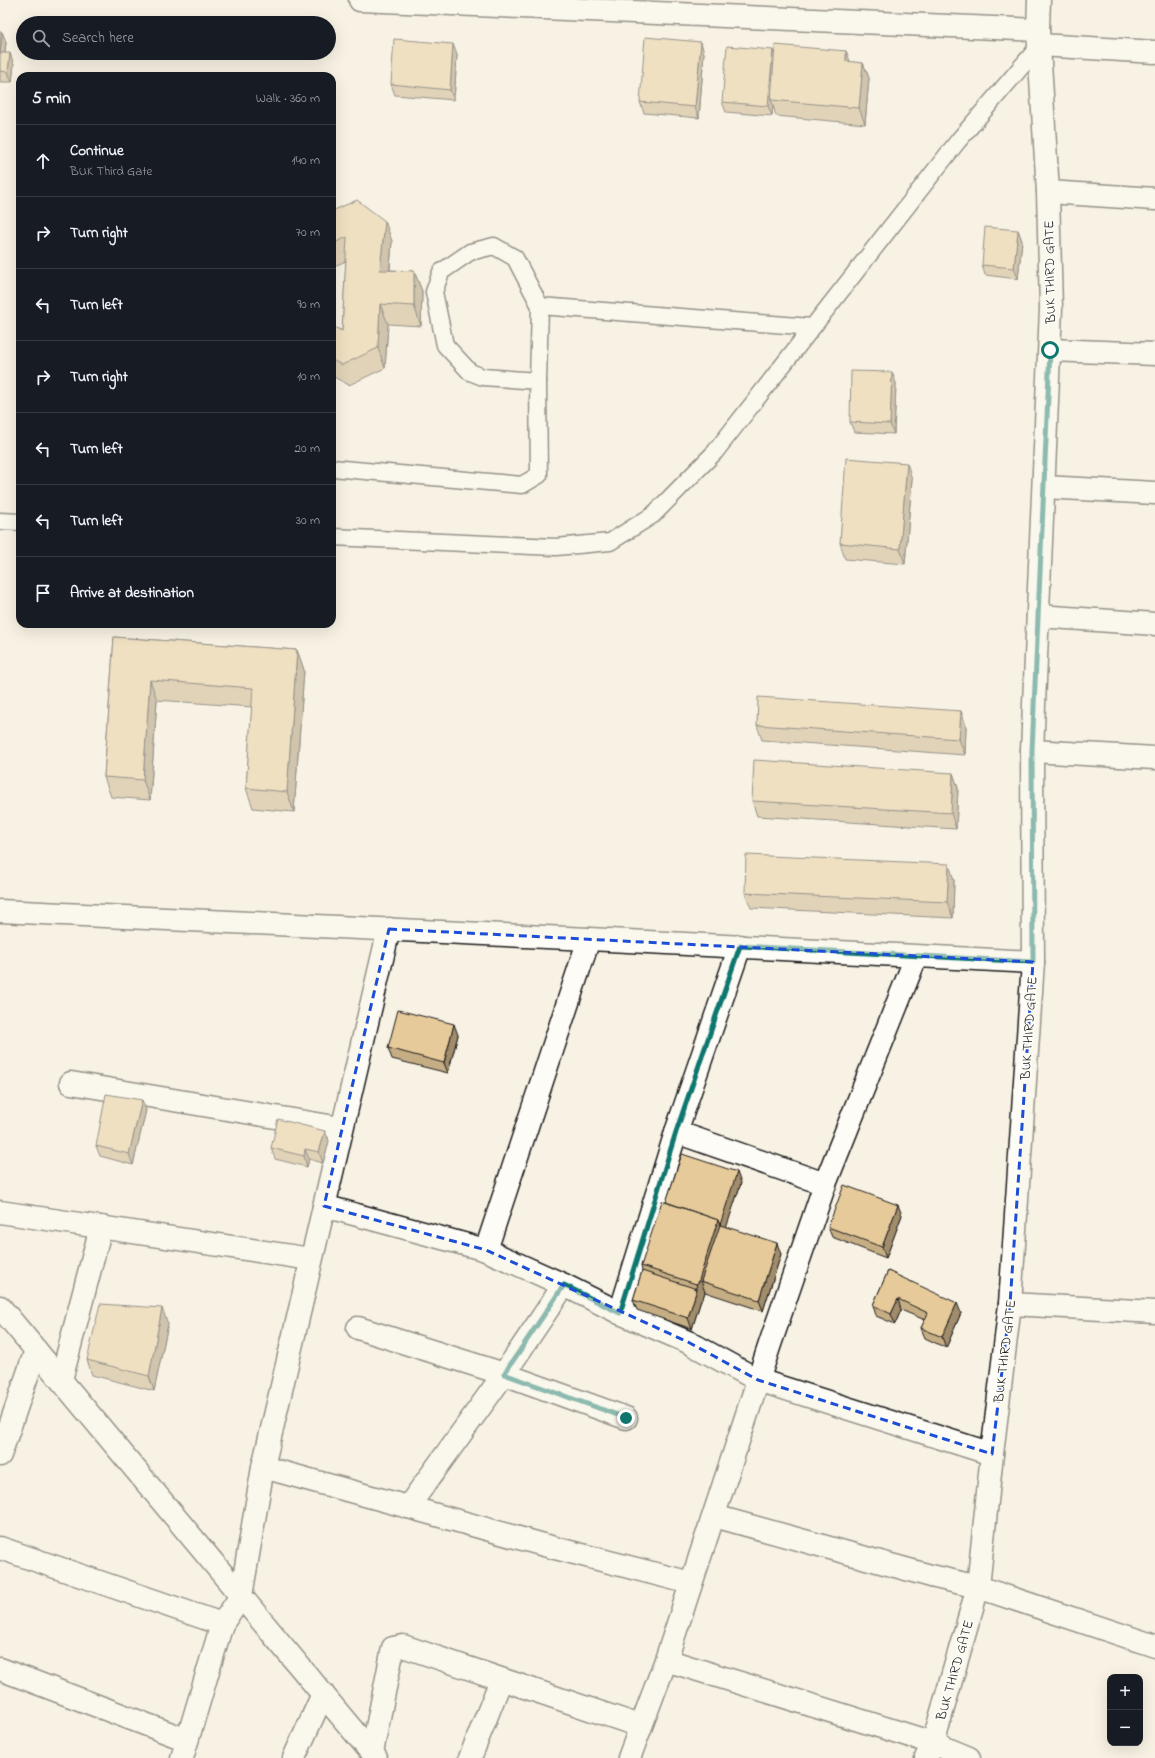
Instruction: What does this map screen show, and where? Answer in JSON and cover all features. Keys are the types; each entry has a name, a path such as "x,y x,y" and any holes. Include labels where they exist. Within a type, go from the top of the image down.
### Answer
{"street":[{"path":"360,0 687,7 1039,37 1155,52"},
{"name":"BUK THIRD GATE","path":"929,1750 978,1587 1010,1304 1033,962 1032,751 1051,308 1048,192 1039,37 1039,0"},
{"path":"1048,192 1155,199"},
{"path":"1050,350 1155,354"},
{"path":"1044,487 1155,493"},
{"path":"1038,616 1155,624"},
{"path":"1032,751 1155,758"},
{"path":"0,911 740,946 916,957 1033,962"},
{"path":"0,1669 184,1749 222,1624 241,1596 263,1468 341,1128 389,929"},
{"path":"486,1250 589,939"},
{"path":"620,1313 676,1132 740,946"},
{"path":"629,1758 666,1660 758,1380 825,1184 916,957"},
{"path":"71,1083 341,1128"},
{"path":"676,1132 825,1184"},
{"path":"324,1206 486,1250 564,1285 620,1313 688,1342 758,1380 992,1454"},
{"path":"0,1212 311,1259"},
{"path":"61,1380 101,1227"},
{"path":"408,1507 504,1374 564,1285"},
{"path":"1010,1304 1155,1308"},
{"path":"2,1310 374,1755"},
{"path":"358,1328 504,1374 626,1418"},
{"path":"0,1455 36,1350"},
{"path":"263,1468 552,1548 691,1583"},
{"path":"714,1516 931,1576 978,1587 1155,1646"},
{"path":"0,1548 222,1624"},
{"path":"374,1755 393,1648 403,1646 640,1726"},
{"path":"666,1660 929,1750 969,1758"},
{"path":"470,1758 501,1680"},
{"path":"294,1758 323,1694"}],"lane":[{"path":"336,537 556,547 610,542 653,515 715,452 1039,37"},
{"path":"336,468 522,486 539,474 538,381 540,306 515,258 494,246 470,252 441,272 434,292 445,345 470,372 483,377 538,381"},
{"path":"540,306 812,327"},
{"path":"0,521 16,522"}],"highlighted area":[{"path":"389,929 1033,962 1010,1304 992,1454 758,1380 688,1342 486,1250 324,1206"}],"building":[{"path":"0,32 2,32 0,53"},
{"path":"645,37 701,42 695,107 640,102"},
{"path":"394,39 453,44 450,90 391,84"},
{"path":"775,45 846,51 846,61 863,63 859,108 771,100"},
{"path":"727,46 773,50 768,106 722,102"},
{"path":"0,53 10,53 8,72 0,71"},
{"path":"357,200 385,221 380,270 414,271 414,306 380,304 378,348 342,365 336,362 336,328 342,331 347,237 336,242 336,209"},
{"path":"985,227 1018,230 1014,268 982,265"},
{"path":"851,371 892,372 890,424 850,422"},
{"path":"846,458 907,463 900,549 840,543"},
{"path":"114,637 297,650 287,792 246,788 253,688 150,680 143,780 104,777"},
{"path":"758,697 961,711 959,739 757,725"},
{"path":"754,760 953,773 951,813 752,801"},
{"path":"746,855 949,864 947,902 745,893"},
{"path":"398,1010 454,1024 444,1063 388,1048"},
{"path":"106,1094 142,1100 129,1154 96,1146"},
{"path":"278,1119 325,1131 319,1152 305,1149 304,1156 271,1148"},
{"path":"682,1154 737,1172 720,1225 718,1220 666,1202"},
{"path":"844,1185 898,1205 882,1247 828,1227"},
{"path":"662,1201 718,1220 698,1283 696,1284 641,1266"},
{"path":"720,1225 777,1243 759,1300 701,1281"},
{"path":"642,1271 697,1289 688,1318 633,1300"},
{"path":"888,1271 957,1303 942,1337 921,1328 928,1313 898,1299 891,1314 873,1305"},
{"path":"100,1304 162,1308 149,1376 87,1360"}],"route":[{"path":"626,1418 504,1374 564,1285 620,1313 676,1132 740,946 916,957 1033,962 1032,751 1050,350"}]}
